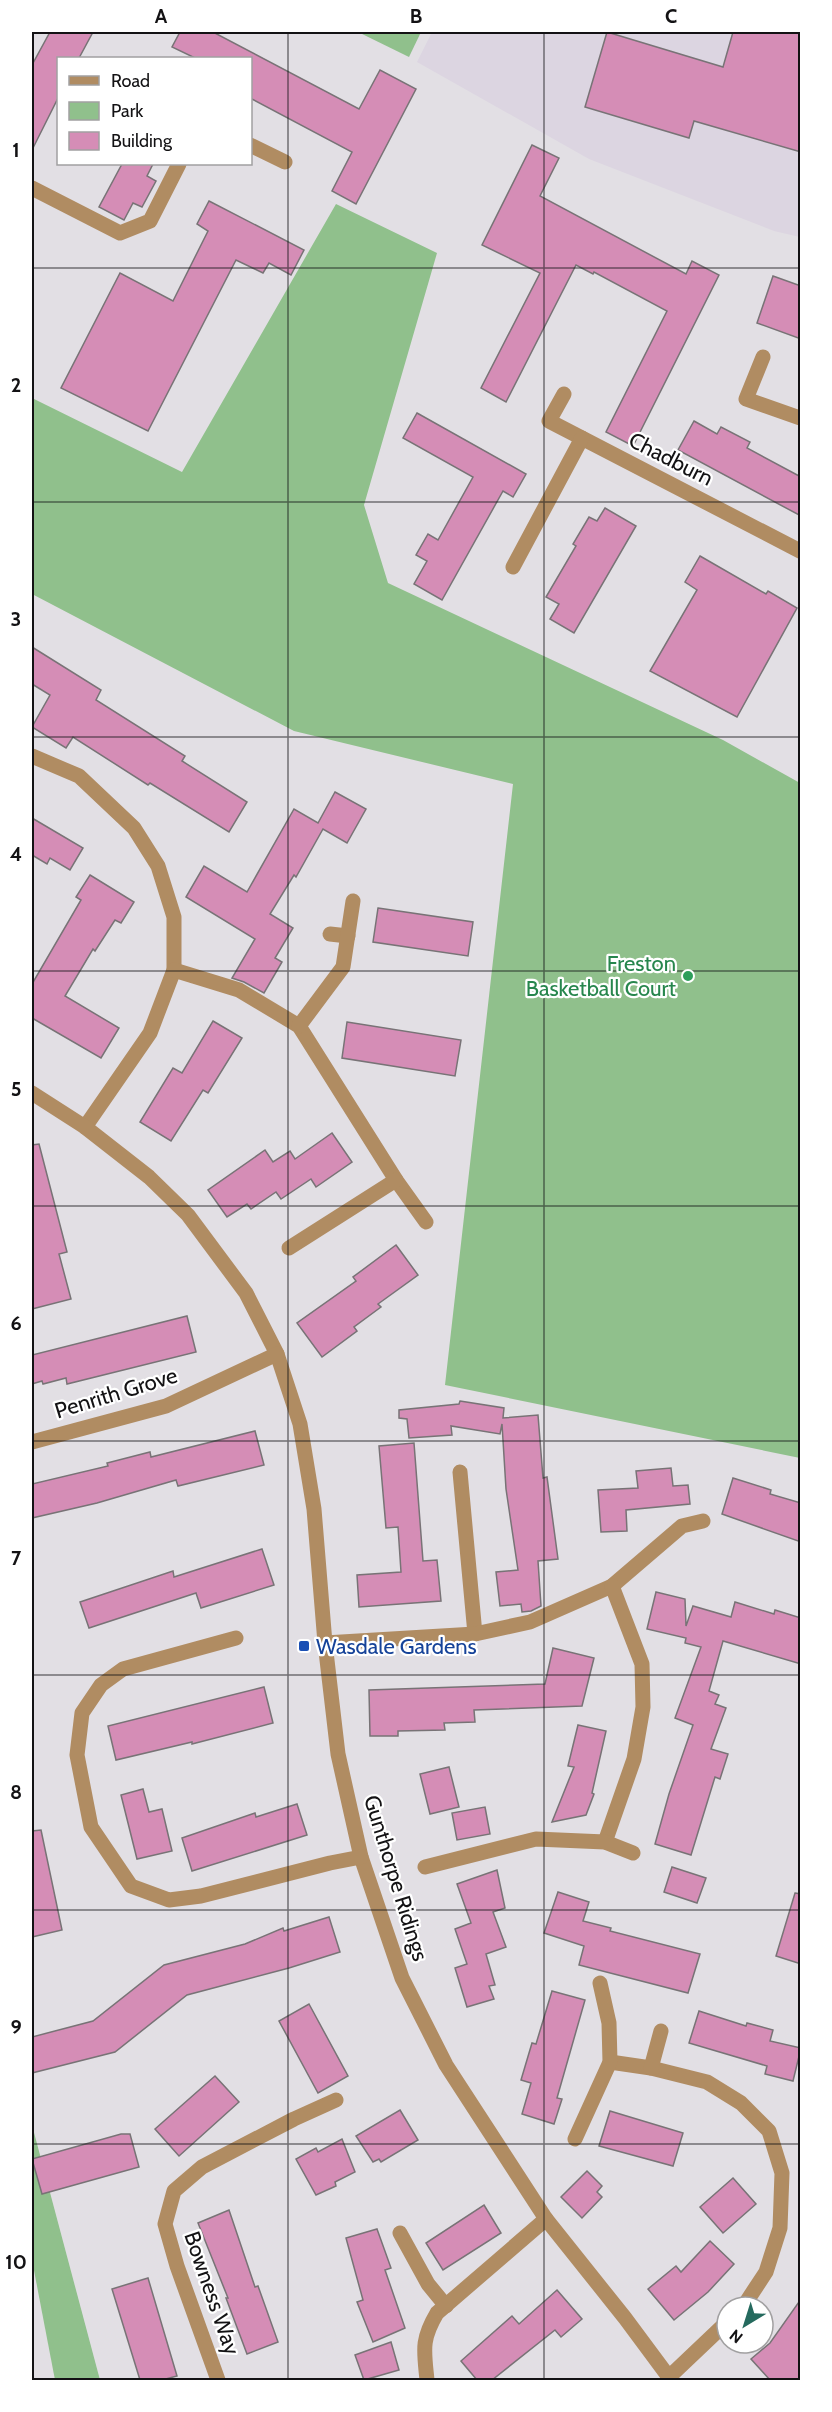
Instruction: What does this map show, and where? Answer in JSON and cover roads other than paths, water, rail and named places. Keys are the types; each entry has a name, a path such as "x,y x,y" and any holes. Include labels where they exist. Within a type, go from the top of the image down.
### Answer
{"street":[{"path":"252,146 285,162"},
{"path":"32,188 120,233 150,221 178,165"},
{"path":"763,357 746,399 801,418"},
{"name":"Chadburn","path":"564,394 549,421 801,551"},
{"path":"513,567 582,438"},
{"path":"32,756 79,776 134,828 158,866 174,917 174,970 150,1033 85,1127"},
{"path":"299,1026 343,967 353,902"},
{"path":"330,934 348,936"},
{"path":"174,970 239,990 299,1026 396,1180 426,1222"},
{"name":"Gunthorpe Ridings","path":"32,1094 85,1127 149,1177 188,1215 246,1293 277,1354 302,1435 314,1509 325,1644 338,1754 361,1857 402,1978 446,2065 546,2219 625,2318 669,2379"},
{"path":"289,1248 396,1180"},
{"name":"Penrith Grove","path":"32,1442 166,1406 277,1354"},
{"path":"460,1472 475,1634"},
{"path":"325,1644 475,1634 530,1622 612,1586 682,1526 703,1521"},
{"path":"605,1842 634,1759 643,1707 642,1664 612,1586"},
{"path":"236,1638 123,1669 101,1685 82,1713 77,1755 92,1827 131,1886 169,1900 201,1896 361,1857"},
{"path":"425,1867 536,1839 605,1842 633,1853"},
{"path":"575,2139 610,2062 609,2024 600,1983"},
{"path":"651,2068 661,2031"},
{"path":"610,2062 651,2068 707,2082 741,2103 769,2131 782,2173 780,2228 766,2272 751,2295"},
{"name":"Bowness Way","path":"218,2380 177,2266 165,2224 174,2191 202,2167 336,2100"},
{"path":"427,2380 424,2349 426,2332 437,2313 546,2219"},
{"path":"400,2233 428,2284 446,2306"},
{"path":"669,2379 715,2334"}],"place":[{"name":"Freston Basketball Court","path":"688,976"},
{"name":"Wasdale Gardens","path":"304,1646"}]}
